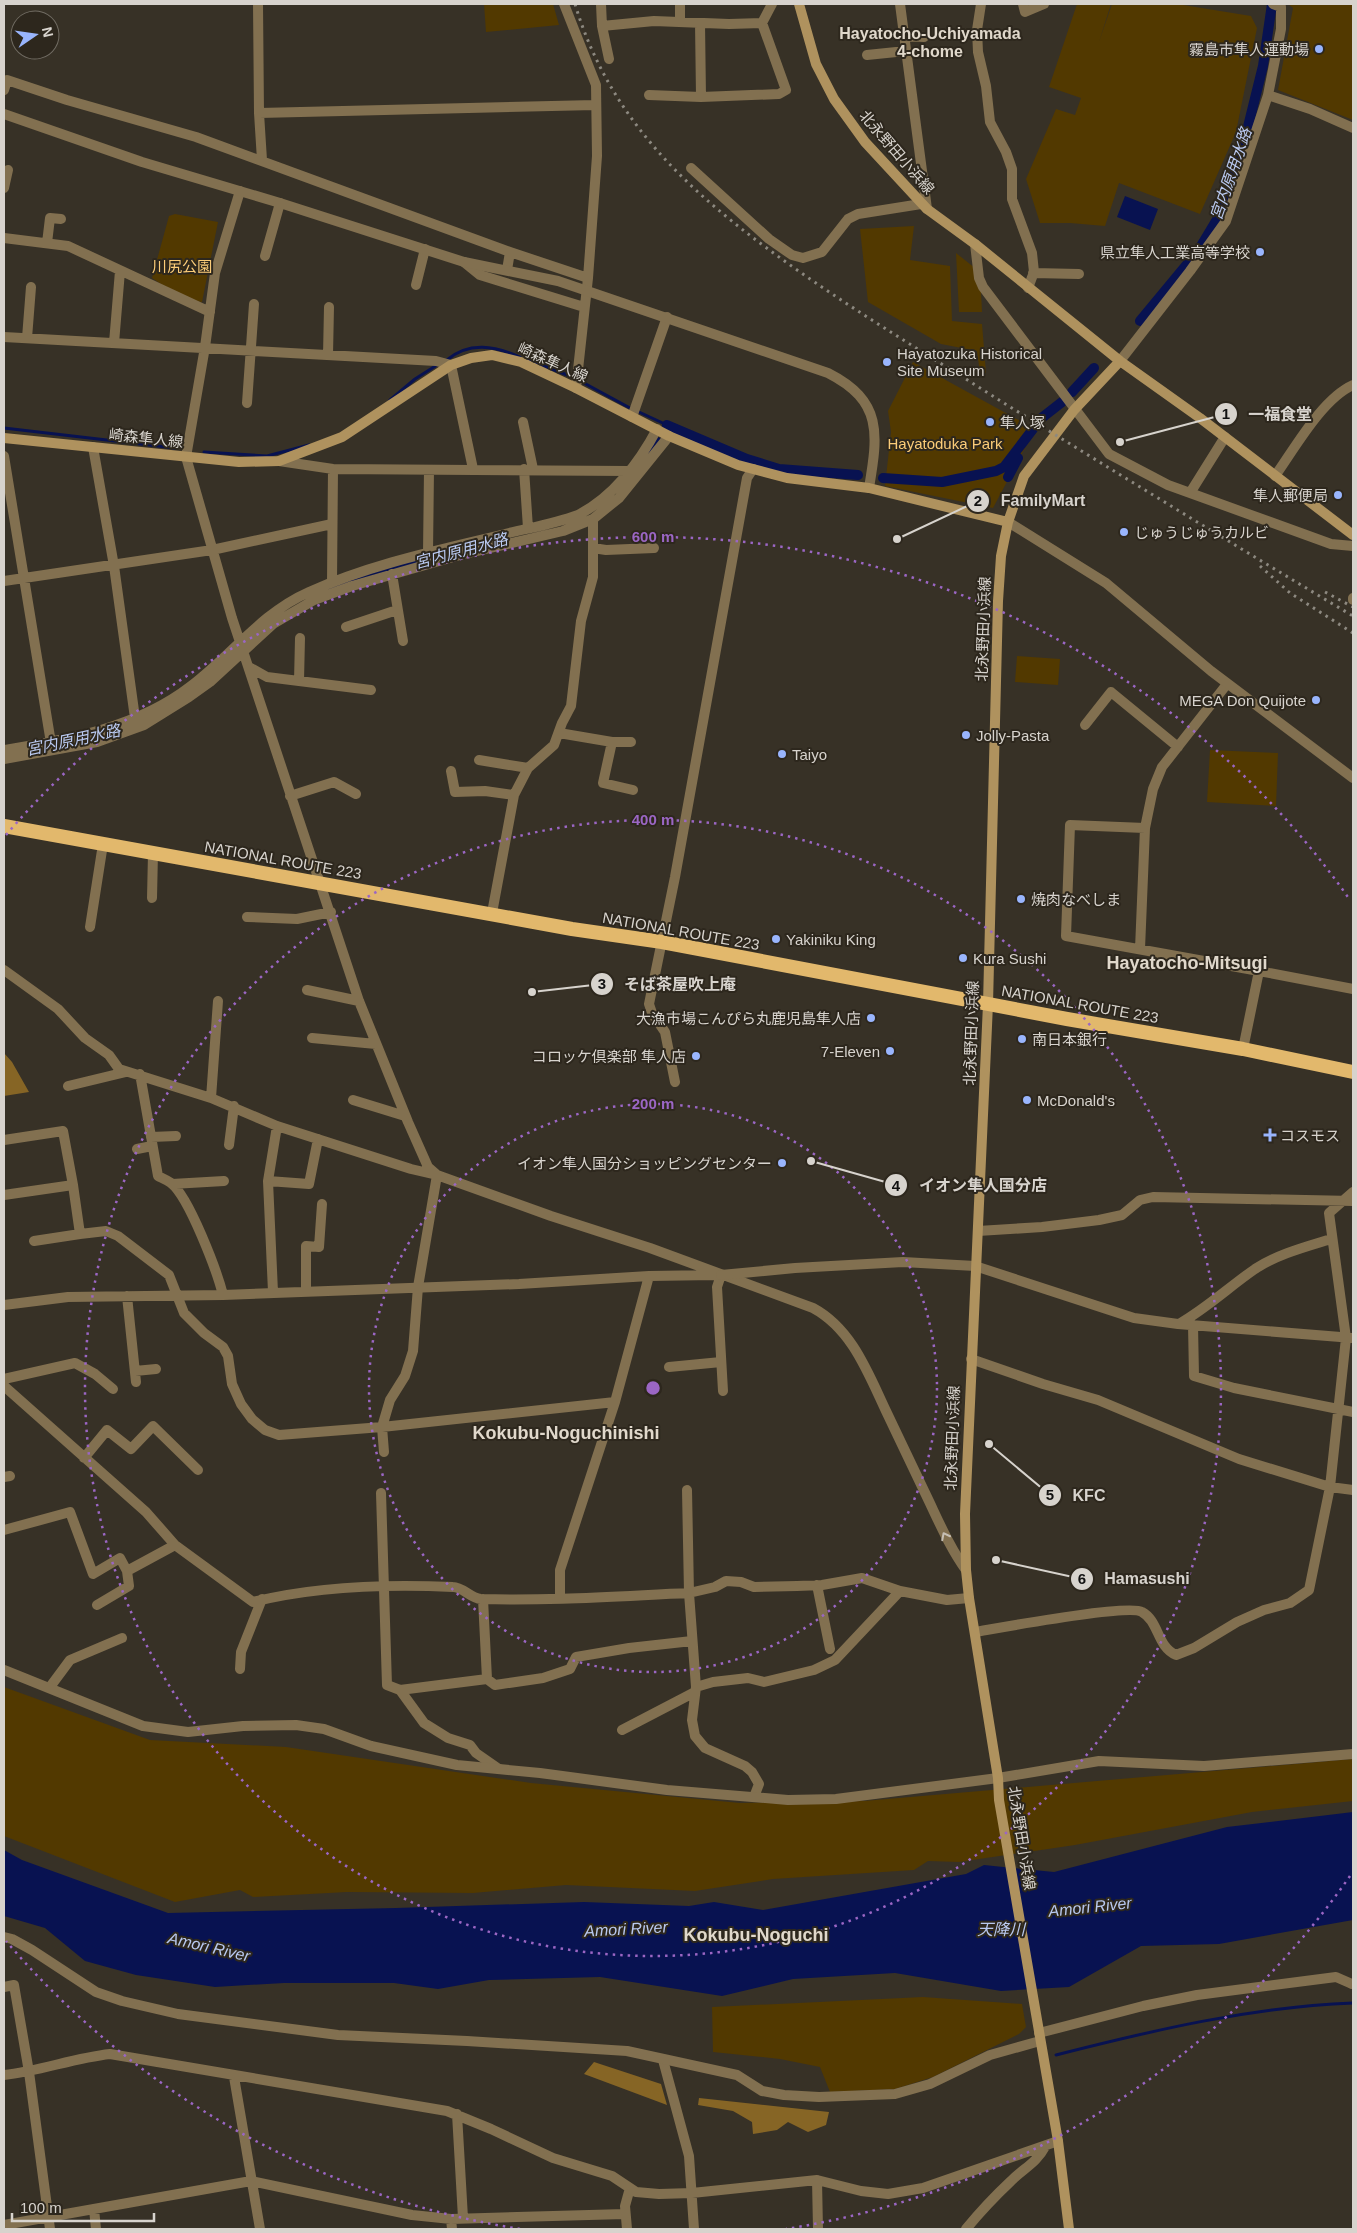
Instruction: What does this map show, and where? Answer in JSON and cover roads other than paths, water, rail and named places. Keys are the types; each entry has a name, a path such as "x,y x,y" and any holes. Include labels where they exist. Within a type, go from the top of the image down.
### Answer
{"highway":[{"name":"NATIONAL ROUTE 223","path":"4,826 572,929 662,942 988,1004 1243,1049 1353,1072"}],"main road":[{"name":"北永野田小浜線","path":"799,4 816,64 834,99 865,142 924,207 975,244 1120,361 1074,410 1024,476 1008,522 1001,556 998,601 988,1004 965,1514 966,1570 969,1598 1036,2020 1058,2141 1070,2229"},
{"name":"崎森隼人線","path":"4,438 239,462 279,461 342,437 451,365 466,359 492,355 520,362 576,388 669,436 738,465 787,478 869,488 1008,522"},
{"path":"1120,361 1225,437 1353,534"}],"street":[{"path":"258,4 259,113 262,160"},
{"path":"564,4 596,85 597,156 588,278 576,388"},
{"path":"601,4 602,26 610,59"},
{"path":"680,4 680,22"},
{"path":"649,95 701,97 779,94 786,90 762,22 772,4"},
{"path":"692,168 769,240 792,255 803,258 822,252 848,219 858,214 924,207 900,4"},
{"path":"981,4 977,30 978,52 986,86 990,122 1012,168 1012,199 1023,223 1032,254 1033,273 1028,288"},
{"path":"1023,4 1025,12 1044,4"},
{"path":"1120,361 1190,271 1226,220 1268,95 1281,30 1281,7 1273,4"},
{"path":"602,26 654,21 700,23 762,22"},
{"path":"700,23 701,97"},
{"path":"904,36 924,37"},
{"path":"867,55 906,51"},
{"path":"4,90 7,80 67,100 196,137 510,252 588,278"},
{"path":"1268,95 1310,108 1353,128"},
{"path":"259,113 595,105"},
{"path":"4,114 142,162 280,203 464,262 541,276 586,290 828,373 858,393 870,410 874,425 875,448 869,488"},
{"path":"4,188 8,170"},
{"path":"240,191 215,273 205,347 186,457 242,646 359,1001 405,1116 428,1167 437,1175"},
{"path":"265,256 280,203"},
{"path":"47,243 50,218 61,220"},
{"path":"4,238 68,246 210,312"},
{"path":"975,244 979,278 983,287 1109,454 1168,485 1331,544 1353,546"},
{"path":"416,284 425,249"},
{"path":"507,270 510,252"},
{"path":"464,262 480,275 584,307"},
{"path":"114,343 120,271"},
{"path":"1033,273 1079,274"},
{"path":"27,338 30,287"},
{"path":"247,403 254,304"},
{"path":"328,355 330,307"},
{"path":"632,416 667,317"},
{"path":"4,337 436,361 451,365 473,469"},
{"path":"1275,476 1328,402 1340,392 1353,385"},
{"path":"523,422 528,469 528,528"},
{"path":"4,759 97,742 144,725 196,692 242,646 251,631 279,609 306,593 332,582 396,561 566,520 590,509 611,492 629,471 657,429"},
{"path":"4,750 51,743 111,728 166,704 273,624 314,600 352,586 460,554 563,530 592,519 619,498 669,436"},
{"path":"1190,493 1225,437"},
{"path":"93,447 114,566 135,718"},
{"path":"4,456 51,743"},
{"path":"279,461 333,469 629,471"},
{"path":"332,582 333,469"},
{"path":"675,1082 665,1032 648,1004 662,942 747,478 752,469"},
{"path":"428,553 429,470"},
{"path":"492,913 514,795 528,768 554,745 571,706 581,620 592,586 592,519"},
{"path":"1008,522 1106,583 1228,684 1353,778"},
{"path":"4,581 212,550 332,524"},
{"path":"593,548 606,550 654,548"},
{"path":"392,574 402,641"},
{"path":"346,627 397,610"},
{"path":"299,681 300,638"},
{"path":"249,667 267,677 371,690"},
{"path":"1140,949 1145,828 1153,789 1162,767 1228,684"},
{"path":"1084,725 1111,692 1178,747"},
{"path":"559,733 612,742 631,742"},
{"path":"612,742 603,783 633,790"},
{"path":"478,760 528,768"},
{"path":"451,771 455,792 485,792 514,795"},
{"path":"290,796 334,782 356,794"},
{"path":"1145,828 1070,825 1066,936 1353,989"},
{"path":"90,927 103,844"},
{"path":"152,853 152,898"},
{"path":"247,917 298,919 331,912"},
{"path":"4,970 58,1009 85,1038 109,1055 119,1069 140,1074 234,1106 277,1126 410,1169 437,1175 551,1216 650,1248 825,1314 850,1341 873,1383 956,1556 966,1570"},
{"path":"1243,1049 1259,971"},
{"path":"307,990 359,1001"},
{"path":"211,1098 218,1001"},
{"path":"312,1038 376,1044"},
{"path":"68,1086 128,1071"},
{"path":"140,1074 158,1176 172,1184 186,1202 218,1274 223,1295"},
{"path":"353,1100 405,1116"},
{"path":"229,1144 234,1106"},
{"path":"273,1292 268,1181 277,1126"},
{"path":"4,1140 63,1131 80,1234"},
{"path":"137,1149 151,1142 176,1136"},
{"path":"268,1181 309,1184 318,1139"},
{"path":"384,1452 382,1427 390,1400 405,1376 413,1351 418,1287 437,1175"},
{"path":"172,1184 224,1181"},
{"path":"4,1195 73,1185"},
{"path":"975,1632 1090,1614 1139,1610 1151,1618 1159,1638 1169,1652 1176,1655 1187,1652 1238,1622 1264,1610 1290,1603 1309,1590 1330,1487 1338,1410 1349,1338 1331,1239 1329,1213 1353,1192"},
{"path":"978,1231 1042,1227 1099,1220 1122,1215 1140,1200 1153,1197 1353,1201"},
{"path":"306,1291 306,1246 319,1247 325,1223 322,1204"},
{"path":"34,1241 106,1231 118,1236 169,1275 184,1312 204,1333 223,1347 228,1356 232,1384 241,1404 252,1419 265,1430 279,1435 382,1427 614,1402"},
{"path":"1178,1324 1204,1310 1256,1269 1280,1256 1331,1239"},
{"path":"4,1305 68,1298 223,1295 528,1284 649,1276 721,1275 795,1268 903,1262 975,1266 1134,1318 1178,1324 1349,1338"},
{"path":"721,1275 717,1287 723,1391"},
{"path":"560,1598 560,1570 614,1402 649,1276"},
{"path":"127,1296 135,1376 156,1369"},
{"path":"1193,1325 1194,1376 1234,1388 1353,1412"},
{"path":"971,1359 1043,1384 1098,1400 1239,1459 1330,1487 1353,1490"},
{"path":"669,1367 721,1362"},
{"path":"4,1379 75,1363 95,1374 113,1389"},
{"path":"4,1386 146,1512 174,1545 253,1602 330,1588 456,1587 477,1599 560,1598 689,1593 715,1587 726,1581 741,1582 754,1587 817,1585 862,1578 900,1591 947,1600 969,1598"},
{"path":"84,1458 107,1430 131,1449 153,1426 198,1470"},
{"path":"687,1490 689,1593 695,1689 692,1720 695,1736 705,1748 737,1761 752,1772 759,1784 754,1796"},
{"path":"381,1493 387,1685 400,1690 486,1679 495,1685 543,1678 570,1669 576,1657 629,1648 692,1641"},
{"path":"4,1530 70,1512 92,1574 120,1558 127,1571 129,1586 97,1605"},
{"path":"127,1571 174,1545"},
{"path":"817,1585 830,1649"},
{"path":"622,1730 695,1689 713,1682 748,1678 764,1682 814,1670 835,1660 900,1591"},
{"path":"240,1669 241,1652 262,1599"},
{"path":"483,1599 486,1679"},
{"path":"50,1687 70,1660 122,1638"},
{"path":"4,1670 50,1687 142,1726 188,1732 243,1726 296,1725 324,1729 371,1746 457,1765 667,1790 788,1800 836,1799 998,1778 1099,1761 1204,1766 1353,1754"},
{"path":"400,1690 424,1723 448,1738 470,1745 476,1753 499,1769"},
{"path":"4,1937 12,1939 32,1950 96,1992 122,2002 178,2014 338,2035 627,2051 737,2075 762,2091 784,2095 870,2096 895,2094 930,2084 990,2055 1040,2037 1143,2006 1197,1995 1336,1977 1353,1984"},
{"path":"4,1987 14,1985 29,2072 50,2229"},
{"path":"4,2075 29,2072 88,2057 110,2054 234,2077 447,2111 553,2158 612,2176 636,2192 659,2194 692,2193 817,2180 861,2191 888,2194 923,2188 1058,2141"},
{"path":"663,2060 689,2156 694,2229"},
{"path":"234,2077 260,2229"},
{"path":"457,2114 463,2218"},
{"path":"966,2229 1013,2179 1038,2159 1046,2145"},
{"path":"4,2225 251,2180 452,2224 463,2218 626,2214"},
{"path":"817,2180 818,2229"},
{"path":"627,2229 625,2206 630,2188"},
{"path":"94,2209 96,2229"}],"water":[{"path":"1125,196 1158,209 1150,230 1117,217"},
{"name":"天降川","path":"1353,1812 1353,1920 1219,1944 1141,1946 1069,1987 1001,1991 895,1973 793,1979 722,1996 600,1977 489,1980 438,1989 394,1983 284,1983 215,1987 136,1975 85,1961 45,1928 4,1916 4,1850 22,1860 168,1913 584,1902 689,1906 714,1902 763,1910 966,1874 984,1865 1054,1872 1227,1827"}],"waterway":[{"name":"宮内原用水路","path":"1140,321 1198,251 1219,216 1240,159 1263,66 1272,4"},
{"path":"447,360 464,350 482,347 501,350 520,357"},
{"path":"526,359 570,376"},
{"path":"390,400 415,379 437,365"},
{"name":"宮内原用水路","path":"1072,392 1094,368"},
{"path":"584,383 630,408"},
{"name":"宮内原用水路","path":"1039,420 1062,402"},
{"path":"639,412 667,425"},
{"name":"宮内原用水路","path":"667,425 747,459 779,469 858,475"},
{"path":"4,428 175,448"},
{"name":"宮内原用水路","path":"883,478 942,482 996,471 1004,467 1033,429"},
{"name":"宮内原用水路","path":"645,459 657,442"},
{"path":"204,452 267,456 309,445"},
{"name":"宮内原用水路","path":"1008,477 1018,458"},
{"name":"宮内原用水路","path":"329,588 426,560"},
{"path":"1056,2055 1203,2021 1278,2009 1353,2003"}],"railway":[{"path":"575,4 592,49 613,90 638,128 667,162 734,223 810,279 883,327 1136,485 1353,616"},
{"path":"1260,566 1290,593 1353,633"},
{"path":"1325,592 1353,607"}],"place":[{"name":"霧島市隼人運動場","path":"1319,49"},
{"name":"県立隼人工業高等学校","path":"1260,252"},
{"name":"Hayatozuka Historical Site Museum","path":"887,362"},
{"name":"隼人塚","path":"990,422"},
{"name":"一福食堂","path":"1120,442"},
{"name":"隼人郵便局","path":"1338,495"},
{"name":"じゅうじゅうカルビ","path":"1124,532"},
{"name":"FamilyMart","path":"897,539"},
{"name":"MEGA Don Quijote","path":"1316,700"},
{"name":"Jolly-Pasta","path":"966,735"},
{"name":"Taiyo","path":"782,754"},
{"name":"焼肉なべしま","path":"1021,899"},
{"name":"Yakiniku King","path":"776,939"},
{"name":"Kura Sushi","path":"963,958"},
{"name":"そば茶屋吹上庵","path":"532,992"},
{"name":"大漁市場こんぴら丸鹿児島隼人店","path":"871,1018"},
{"name":"南日本銀行","path":"1022,1039"},
{"name":"7-Eleven","path":"890,1051"},
{"name":"コロッケ倶楽部 隼人店","path":"696,1056"},
{"name":"McDonald's","path":"1027,1100"},
{"name":"コスモス","path":"1270,1135"},
{"name":"イオン隼人国分店","path":"811,1161"},
{"name":"イオン隼人国分ショッピングセンター","path":"782,1163"},
{"name":"KFC","path":"989,1444"},
{"name":"Hamasushi","path":"996,1560"}],"district":[{"name":"Hayatocho-Uchiyamada 4-chome","path":"930,42"},
{"name":"Hayatocho-Mitsugi","path":"1187,963"},
{"name":"Kokubu-Noguchinishi","path":"566,1433"},
{"name":"Kokubu-Noguchi","path":"756,1935"}],"park label":[{"name":"川尻公園","path":"182,266"},
{"name":"Hayatoduka Park","path":"945,443"}],"water label":[{"name":"Amori River","path":"1090,1907"},
{"name":"Amori River","path":"626,1929"},
{"name":"Amori River","path":"209,1947"}]}
